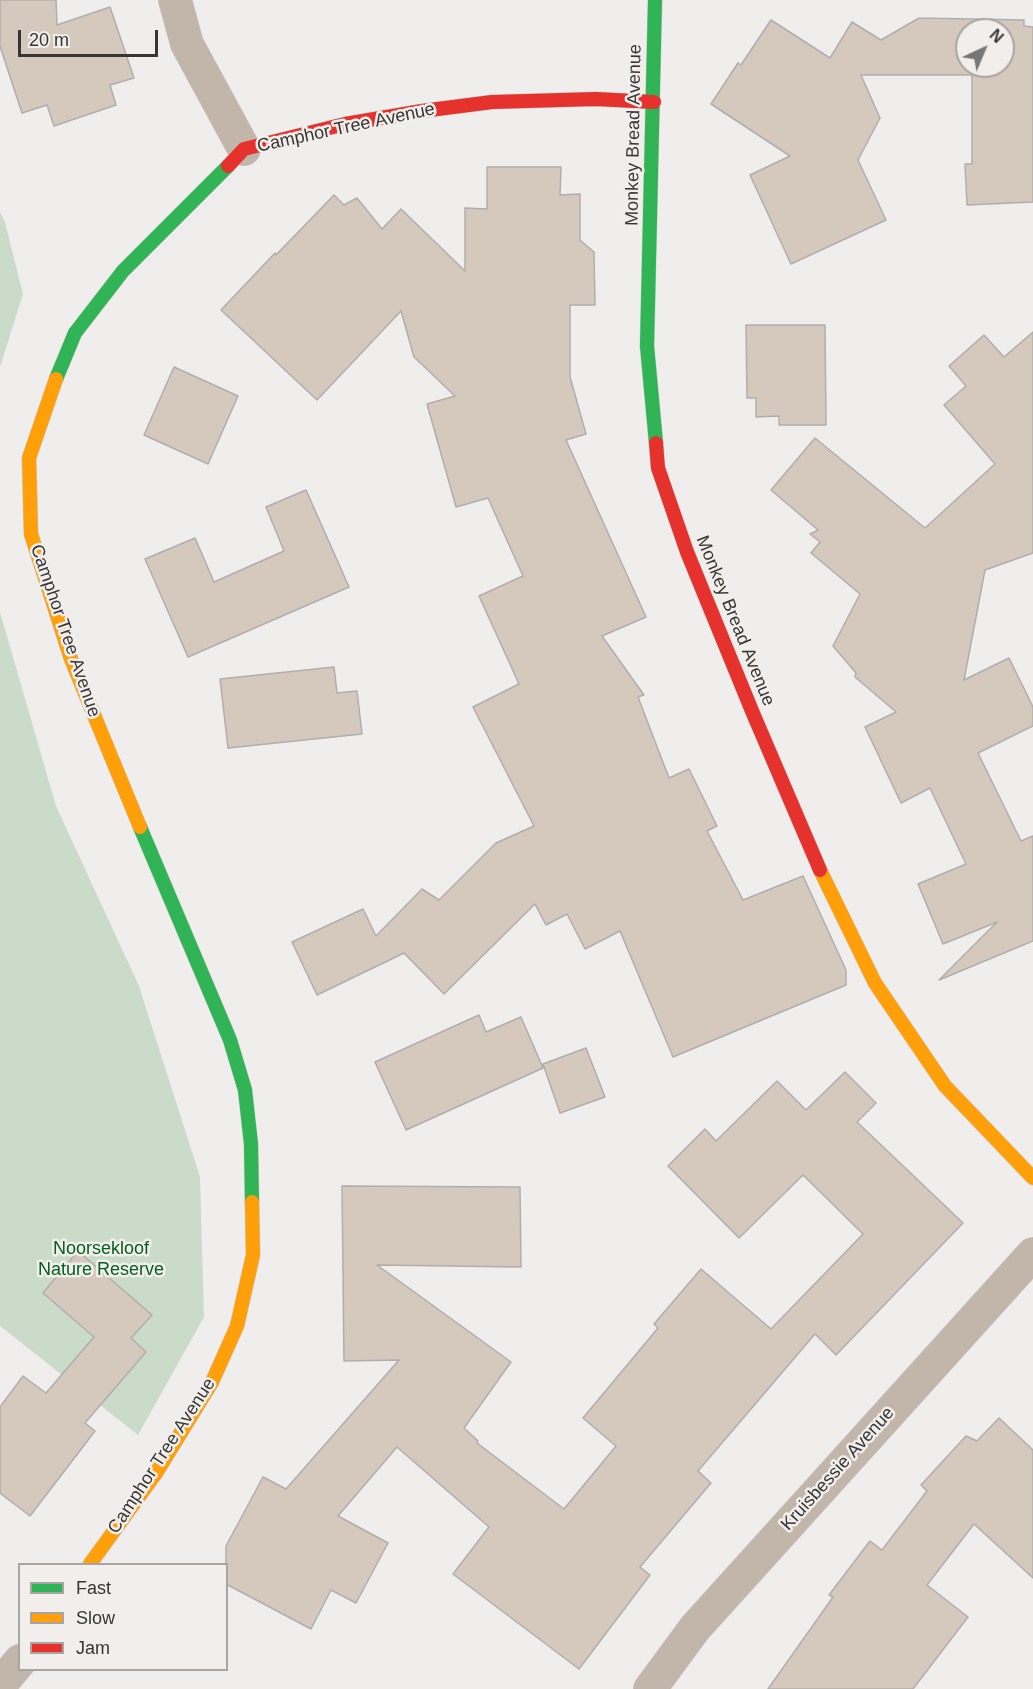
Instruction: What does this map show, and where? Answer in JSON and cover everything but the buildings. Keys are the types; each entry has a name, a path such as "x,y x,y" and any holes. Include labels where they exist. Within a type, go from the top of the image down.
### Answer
{"street":[{"path":"175,0 187,45 244,149"},
{"name":"Monkey Bread Avenue","path":"655,0 647,346 658,468 687,552 811,850 875,983 945,1086 1033,1178"},
{"name":"Camphor Tree Avenue","path":"91,1563 156,1473 206,1392 237,1326 253,1255 251,1144 245,1090 230,1040 185,937 71,659 31,534 29,458 53,387 75,333 123,271 244,149 345,124 492,102 596,99 654,102"},
{"name":"Kruisbessie Avenue","path":"650,1689 695,1628 1033,1254"},
{"path":"0,1685 18,1663"}],"green space":[{"path":"0,212 5,222 23,294 0,367"},
{"name":"Noorsekloof Nature Reserve","path":"0,612 56,806 139,986 200,1177 204,1317 138,1435 0,1326"}],"traffic: fast":[{"path":"655,0 647,346 656,443"},
{"path":"56,379 75,333 123,271 228,166"},
{"path":"140,827 230,1040 245,1090 251,1144 252,1202"}],"traffic: slow":[{"path":"56,379 29,458 31,534 71,659 140,827"},
{"path":"820,870 875,983 945,1086 1033,1178"},
{"path":"91,1563 156,1473 212,1382 237,1326 253,1255 252,1202"}],"traffic: jam":[{"path":"228,166 244,149 345,124 422,111 492,102 596,99 654,102"},
{"path":"656,443 658,468 687,552 820,870"}]}
